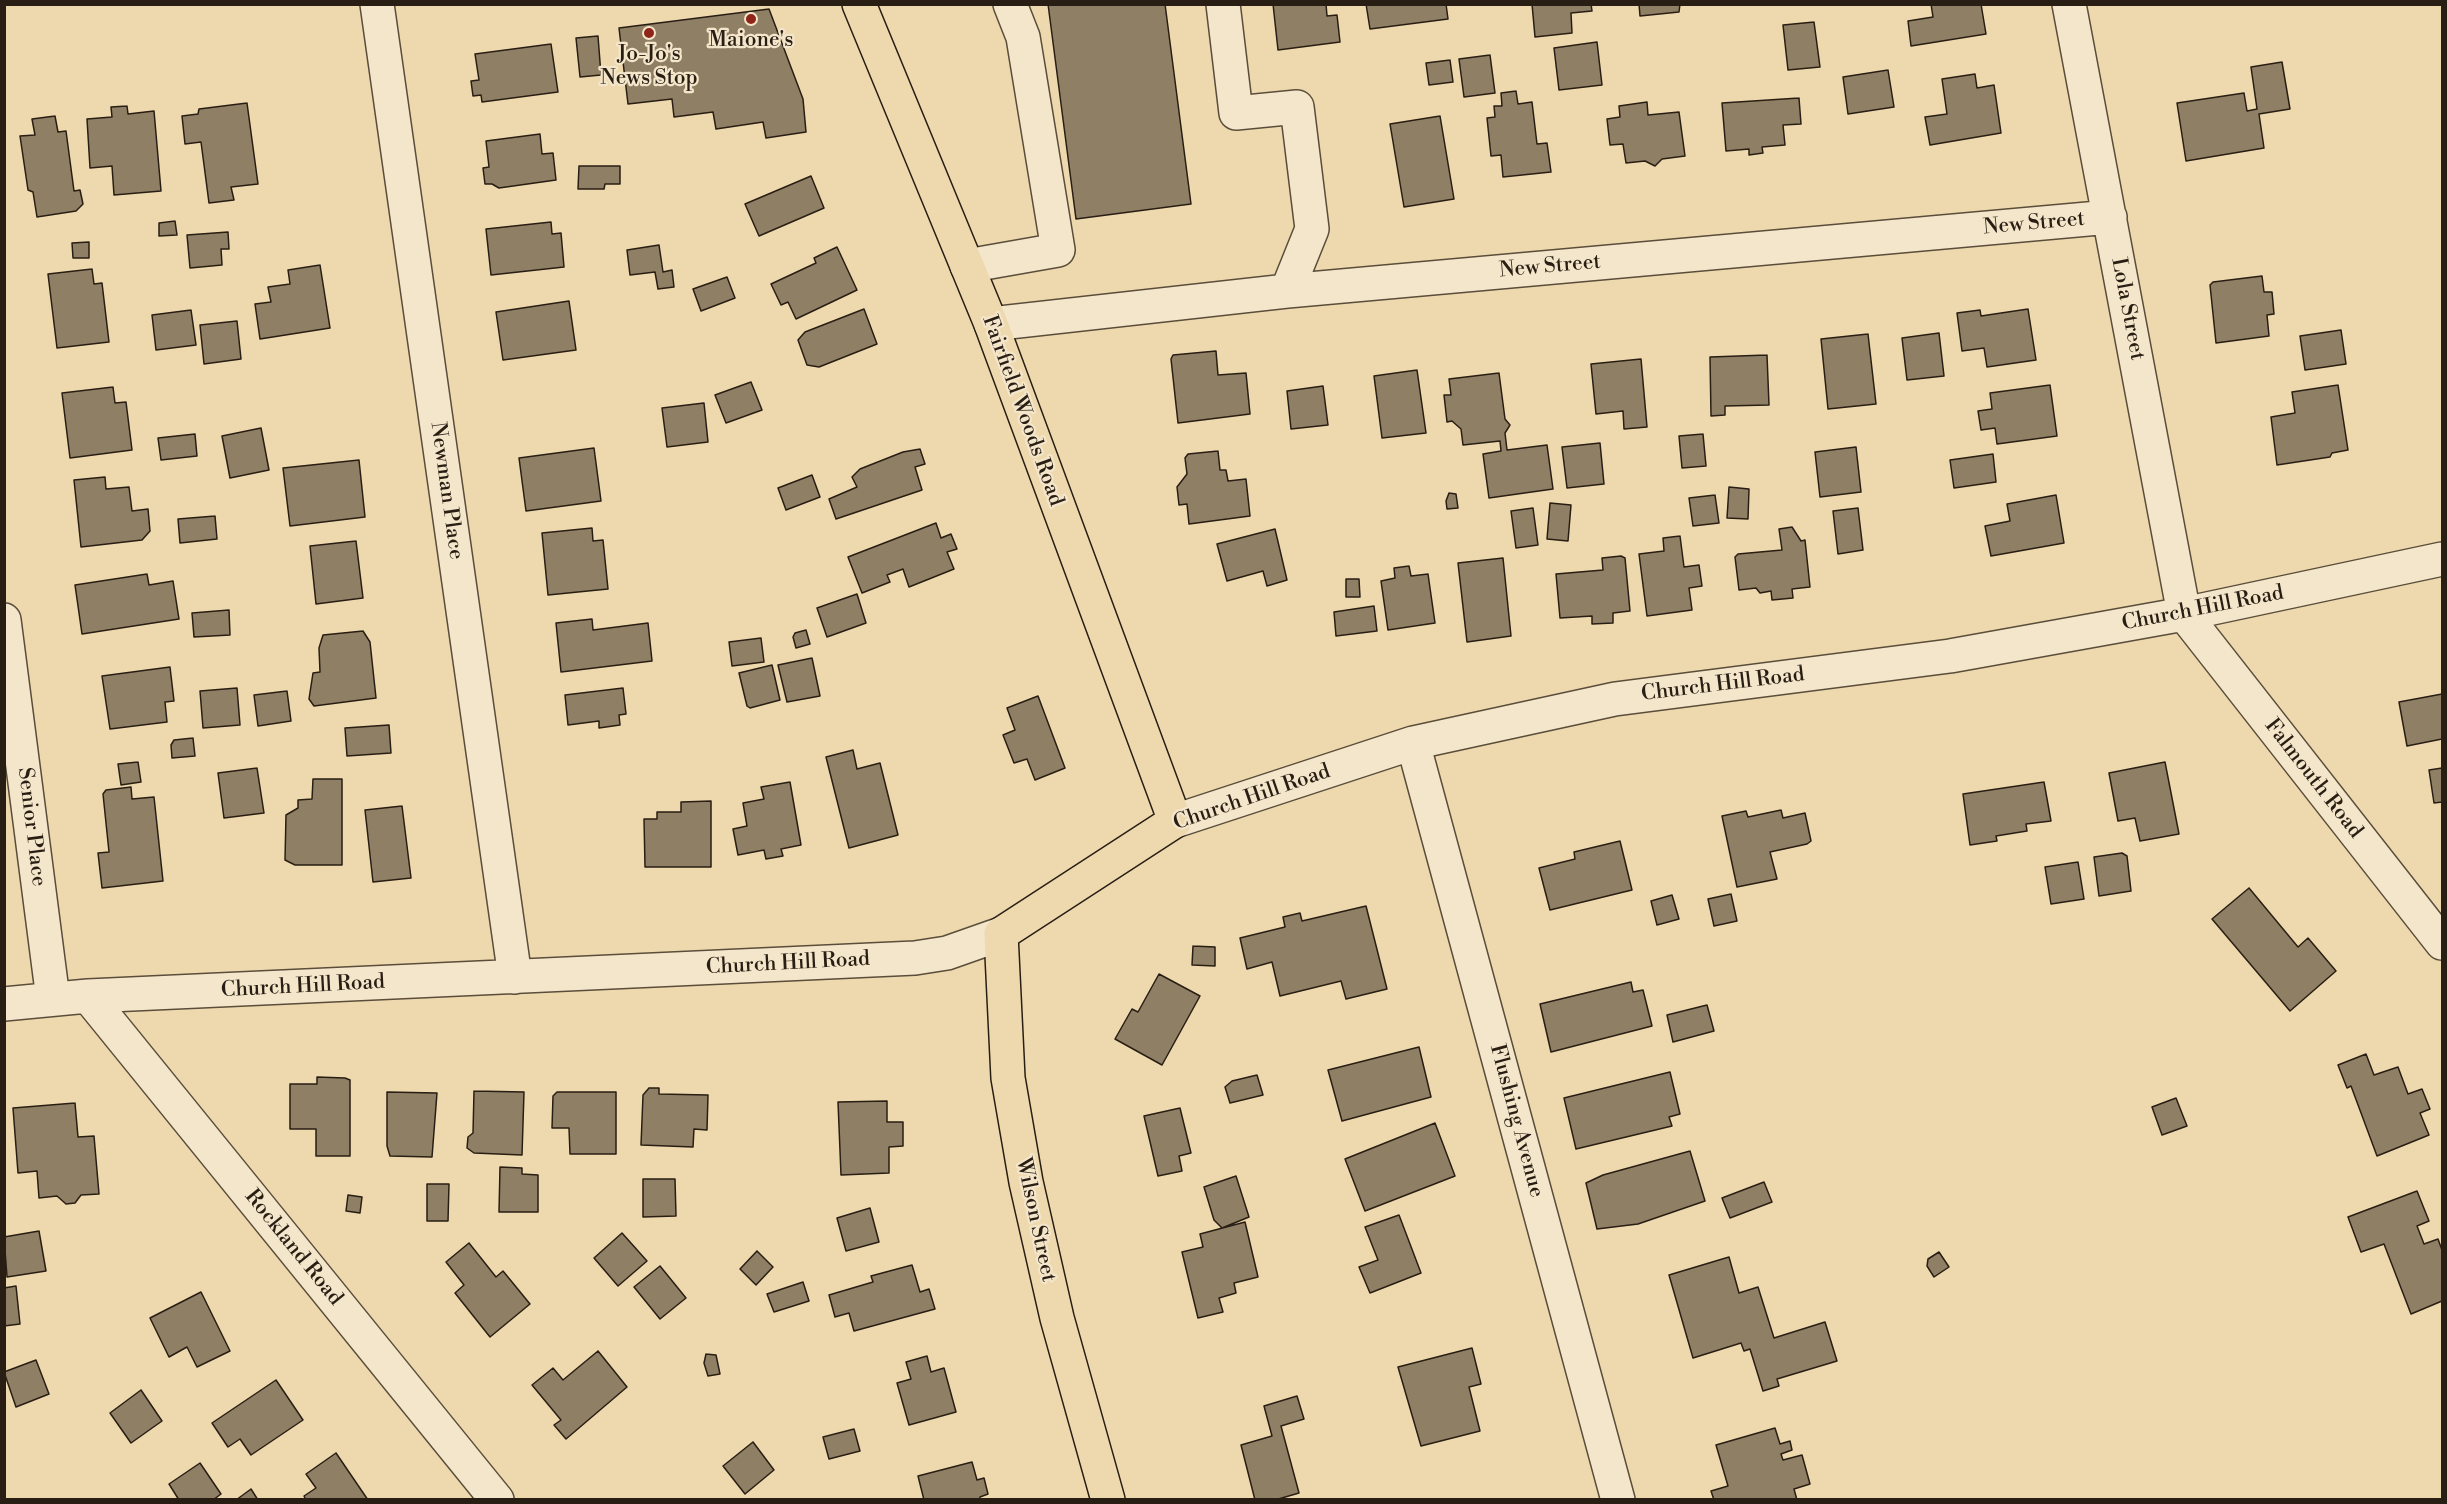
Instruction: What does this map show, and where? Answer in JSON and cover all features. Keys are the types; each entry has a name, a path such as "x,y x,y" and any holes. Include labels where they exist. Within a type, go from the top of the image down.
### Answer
{"main road":[{"name":"Fairfield Woods Road","path":"860,4 991,324 1174,821"},
{"name":"Church Hill Road","path":"1001,934 1174,821"},
{"name":"Wilson Street","path":"1001,934 1008,1078 1026,1182 1057,1318 1108,1500"}],"street":[{"name":"Newman Place","path":"377,4 515,977"},
{"path":"967,266 1058,250 1023,37 1010,4"},
{"path":"1223,4 1236,113 1297,107 1312,229 1287,291"},
{"name":"Lola Street","path":"2069,4 2184,614"},
{"name":"New Street","path":"991,324 1287,291 2110,217"},
{"name":"Church Hill Road","path":"1174,821 1413,743 1615,699 1950,656 2184,614 2442,559"},
{"name":"Falmouth Road","path":"2184,614 2442,943"},
{"name":"Senior Place","path":"4,620 53,999"},
{"name":"Flushing Avenue","path":"1413,743 1618,1500"},
{"name":"Church Hill Road","path":"4,1004 88,996 915,958 947,953 1001,934"},
{"name":"Rockland Road","path":"88,996 497,1500"}],"building":[{"path":"1048,4 1165,4 1191,204 1076,219"},
{"path":"1273,4 1326,4 1327,16 1337,15 1340,42 1278,50"},
{"path":"1366,4 1446,4 1448,19 1370,29"},
{"path":"1532,4 1591,4 1592,11 1571,13 1572,33 1535,37"},
{"path":"1639,4 1680,4 1679,12 1640,16"},
{"path":"1931,4 1981,4 1986,34 1911,46 1908,21 1933,17"},
{"path":"769,9 803,99 806,132 766,138 763,122 716,129 713,112 674,117 672,99 628,104 619,28"},
{"path":"1814,22 1820,67 1788,70 1783,25"},
{"path":"598,36 601,75 580,77 576,38"},
{"path":"1597,42 1602,85 1559,90 1554,48"},
{"path":"551,44 558,92 482,102 481,95 473,96 471,81 479,80 475,54"},
{"path":"1490,55 1495,93 1464,97 1459,59"},
{"path":"1450,60 1453,82 1429,85 1426,63"},
{"path":"2282,62 2290,109 2259,114 2264,148 2186,161 2177,103 2244,93 2247,111 2257,109 2251,67"},
{"path":"1888,70 1894,107 1848,114 1843,77"},
{"path":"1975,74 1977,88 1994,85 2001,133 1930,145 1925,117 1947,114 1942,79"},
{"path":"1516,91 1518,104 1532,102 1537,144 1547,143 1551,172 1503,177 1501,155 1491,156 1487,118 1495,117 1494,106 1502,106 1501,93"},
{"path":"1799,98 1801,124 1783,125 1785,145 1762,147 1763,153 1749,155 1749,149 1726,151 1722,103"},
{"path":"1647,102 1648,115 1679,112 1685,156 1662,159 1655,166 1645,161 1626,163 1623,144 1610,145 1607,119 1620,117 1619,106"},
{"path":"247,103 258,184 231,187 234,200 209,203 201,142 185,144 182,116 198,114 199,109"},
{"path":"127,106 128,114 154,111 161,191 114,195 112,166 90,168 87,119 112,117 111,107"},
{"path":"55,116 58,132 66,131 74,191 80,190 83,204 76,211 37,217 33,192 28,190 20,136 35,135 32,119"},
{"path":"1440,116 1454,199 1404,207 1390,124"},
{"path":"540,134 542,154 553,153 556,180 499,188 492,184 485,184 483,168 489,167 486,141"},
{"path":"579,166 620,166 620,184 605,184 604,189 578,189"},
{"path":"811,176 824,208 759,236 745,204"},
{"path":"175,221 177,235 159,236 159,223"},
{"path":"551,222 552,234 561,233 564,267 491,275 486,229"},
{"path":"228,232 229,249 221,249 222,265 190,268 187,235"},
{"path":"89,242 89,258 73,258 72,243"},
{"path":"659,245 663,272 672,270 674,287 658,289 655,272 630,275 627,250"},
{"path":"837,247 857,290 796,319 788,302 781,305 771,284 816,263 814,258"},
{"path":"320,265 330,328 260,339 255,304 271,302 268,287 290,284 288,270"},
{"path":"92,269 94,284 102,283 109,342 57,348 48,274"},
{"path":"2262,276 2264,292 2272,292 2274,314 2267,315 2269,336 2216,343 2210,285 2213,282"},
{"path":"727,277 735,298 701,311 693,289"},
{"path":"569,301 576,350 503,360 496,312"},
{"path":"864,309 877,344 819,367 807,365 798,340 805,332"},
{"path":"2028,309 2036,360 1987,367 1984,348 1962,351 1957,313 1980,310 1981,316"},
{"path":"191,310 196,345 156,350 152,315"},
{"path":"237,321 241,359 204,364 200,325"},
{"path":"2341,330 2346,364 2305,370 2300,336"},
{"path":"1939,333 1944,376 1907,380 1902,338"},
{"path":"1868,334 1876,404 1828,409 1821,339"},
{"path":"1216,351 1218,375 1246,373 1250,414 1178,423 1171,359 1173,355"},
{"path":"1767,355 1769,405 1725,406 1725,415 1711,416 1710,357"},
{"path":"1641,359 1647,427 1624,429 1623,411 1596,414 1591,364"},
{"path":"1417,370 1426,433 1382,438 1374,376"},
{"path":"1499,373 1505,419 1510,425 1505,433 1507,450 1547,445 1553,489 1489,498 1483,454 1501,451 1500,441 1463,445 1461,429 1452,421 1447,422 1444,395 1451,395 1449,379"},
{"path":"751,382 762,410 726,423 715,395"},
{"path":"2050,385 2057,436 1997,444 1995,428 1981,430 1978,411 1992,409 1990,393"},
{"path":"2338,385 2348,450 2332,453 2330,457 2277,465 2271,417 2295,413 2292,392"},
{"path":"1323,386 1328,425 1291,429 1287,391"},
{"path":"113,387 115,403 126,402 132,450 70,458 62,393"},
{"path":"704,403 708,442 667,447 662,408"},
{"path":"261,428 269,470 230,478 222,436"},
{"path":"195,434 197,456 161,460 158,438"},
{"path":"1703,434 1706,466 1682,468 1679,436"},
{"path":"1600,443 1604,484 1567,488 1562,447"},
{"path":"1856,447 1861,492 1820,497 1815,452"},
{"path":"594,448 601,501 526,511 519,458"},
{"path":"920,449 925,464 915,467 922,490 836,519 829,499 857,487 852,477 860,469 903,452"},
{"path":"1218,451 1220,470 1226,470 1228,481 1246,479 1250,516 1189,524 1187,504 1179,505 1177,487 1187,474 1185,458 1188,454"},
{"path":"1993,454 1996,482 1954,488 1950,460"},
{"path":"359,460 365,517 290,526 283,468"},
{"path":"812,475 820,497 786,510 778,488"},
{"path":"105,477 106,489 129,487 132,511 148,509 150,531 142,540 81,547 74,480"},
{"path":"1729,487 1749,489 1748,519 1727,518"},
{"path":"1449,493 1456,494 1458,508 1447,509 1446,501"},
{"path":"1715,495 1719,523 1693,526 1689,498"},
{"path":"2056,495 2064,543 1991,556 1985,526 2010,521 2007,504"},
{"path":"1550,503 1571,505 1568,541 1547,539"},
{"path":"1533,508 1538,545 1516,548 1511,511"},
{"path":"1858,508 1863,550 1838,554 1833,511"},
{"path":"215,516 217,539 180,543 178,519"},
{"path":"936,523 941,538 951,534 957,549 947,552 954,569 909,587 903,569 887,575 890,582 862,593 848,557"},
{"path":"1792,527 1801,541 1805,540 1810,587 1792,589 1793,598 1772,600 1771,591 1760,593 1756,588 1739,590 1735,557 1738,554 1782,550 1779,529"},
{"path":"592,528 593,541 603,540 608,589 548,595 542,533"},
{"path":"1275,529 1287,580 1267,586 1263,571 1227,581 1217,544"},
{"path":"1680,536 1684,567 1699,565 1702,586 1689,588 1692,610 1647,616 1639,554 1664,551 1663,538"},
{"path":"356,541 363,598 316,604 310,546"},
{"path":"1621,556 1625,558 1630,611 1613,613 1613,623 1592,624 1592,616 1560,618 1556,574 1603,570 1602,558"},
{"path":"1503,558 1511,636 1467,642 1458,563"},
{"path":"1409,566 1411,576 1428,574 1435,623 1388,630 1381,581 1395,578 1394,568"},
{"path":"147,574 149,585 173,581 179,619 82,634 75,585"},
{"path":"1346,579 1359,579 1360,597 1346,597"},
{"path":"857,594 866,623 827,637 817,608"},
{"path":"1374,606 1377,631 1336,636 1334,612"},
{"path":"229,610 230,635 194,637 192,613"},
{"path":"592,619 593,630 648,623 652,661 561,672 556,623"},
{"path":"806,630 810,644 796,648 793,637 795,633"},
{"path":"363,631 370,642 376,698 314,706 309,699 313,673 320,672 319,648 323,635"},
{"path":"761,638 764,662 732,666 729,642"},
{"path":"812,658 820,696 787,702 778,665"},
{"path":"772,665 780,700 750,708 747,706 739,673"},
{"path":"170,667 174,701 165,702 167,722 110,729 102,676"},
{"path":"237,688 240,725 203,728 200,691"},
{"path":"623,688 626,714 619,715 620,725 599,728 599,721 568,725 565,695"},
{"path":"287,691 291,721 258,726 254,695"},
{"path":"2442,694 2442,739 2407,746 2399,702"},
{"path":"1038,696 1065,768 1035,780 1027,759 1014,763 1003,735 1015,730 1007,708"},
{"path":"389,725 391,753 347,756 345,728"},
{"path":"193,738 195,756 172,758 171,745 174,740"},
{"path":"853,750 857,769 880,763 898,835 849,848 826,757"},
{"path":"138,762 141,782 121,785 118,764"},
{"path":"2165,762 2179,834 2140,841 2135,818 2118,821 2109,773"},
{"path":"257,768 264,813 224,818 218,773"},
{"path":"2442,768 2442,802 2434,803 2429,770"},
{"path":"313,779 342,779 342,865 295,865 285,860 286,815 298,808 298,800 312,799"},
{"path":"790,782 801,845 781,849 783,856 766,859 764,850 738,855 733,829 747,826 743,803 764,799 761,787"},
{"path":"2044,782 2051,821 2026,824 2027,831 1996,836 1997,841 1970,845 1963,794"},
{"path":"131,787 132,799 154,797 163,881 102,888 98,853 109,852 103,794 106,790"},
{"path":"711,801 711,867 645,867 644,819 657,819 657,812 681,812 681,802"},
{"path":"402,806 411,878 373,882 365,810"},
{"path":"1781,810 1783,818 1805,813 1811,841 1807,844 1770,852 1777,879 1737,887 1722,816 1746,811 1748,817"},
{"path":"1620,841 1632,890 1550,910 1539,868 1575,859 1574,852"},
{"path":"2122,853 2127,856 2131,891 2099,896 2094,857"},
{"path":"2078,862 2084,899 2051,904 2045,867"},
{"path":"2249,888 2298,947 2308,938 2336,971 2290,1011 2212,919"},
{"path":"1731,894 1737,921 1714,926 1708,899"},
{"path":"1672,895 1679,919 1657,925 1651,901"},
{"path":"1366,906 1387,989 1346,999 1341,981 1280,996 1272,962 1247,969 1240,938 1285,927 1283,917 1300,913 1302,921"},
{"path":"1193,946 1215,947 1215,966 1192,965"},
{"path":"1159,974 1200,996 1162,1065 1115,1039 1132,1009 1138,1012"},
{"path":"1631,982 1633,992 1643,990 1652,1026 1551,1052 1540,1004"},
{"path":"1707,1005 1714,1031 1673,1042 1667,1015"},
{"path":"1419,1047 1431,1097 1342,1121 1328,1070"},
{"path":"2366,1054 2374,1075 2398,1067 2408,1094 2422,1089 2430,1109 2420,1113 2429,1135 2377,1156 2351,1086 2347,1088 2338,1065"},
{"path":"1670,1072 1680,1114 1669,1117 1672,1126 1576,1149 1564,1098"},
{"path":"1257,1075 1263,1095 1230,1103 1225,1087 1232,1081"},
{"path":"317,1077 350,1080 350,1156 316,1156 316,1129 290,1129 290,1084 317,1084"},
{"path":"649,1088 659,1088 659,1094 708,1095 707,1130 694,1129 693,1147 641,1145 643,1095"},
{"path":"474,1091 524,1092 522,1155 474,1153 467,1148 468,1137 473,1133"},
{"path":"387,1092 437,1093 432,1157 390,1156 387,1146"},
{"path":"557,1092 616,1092 616,1154 570,1154 569,1128 552,1128 553,1096"},
{"path":"2176,1098 2187,1126 2162,1135 2152,1107"},
{"path":"887,1101 887,1122 903,1122 903,1146 889,1147 889,1173 841,1175 838,1102"},
{"path":"75,1103 78,1137 94,1136 99,1194 81,1195 75,1203 66,1204 57,1196 39,1198 37,1171 18,1173 13,1108"},
{"path":"1180,1108 1191,1153 1179,1156 1182,1171 1158,1176 1144,1116"},
{"path":"1435,1123 1455,1176 1365,1211 1345,1159"},
{"path":"1690,1151 1705,1201 1638,1224 1597,1229 1586,1183 1603,1175"},
{"path":"500,1167 522,1168 522,1174 538,1175 538,1212 499,1212"},
{"path":"1236,1176 1249,1217 1222,1228 1214,1220 1204,1187"},
{"path":"643,1179 675,1179 676,1216 643,1217"},
{"path":"1764,1182 1772,1202 1730,1218 1722,1198"},
{"path":"427,1184 449,1184 448,1221 427,1221"},
{"path":"2417,1191 2429,1221 2417,1226 2424,1244 2438,1239 2442,1250 2442,1301 2411,1314 2384,1244 2361,1252 2348,1217"},
{"path":"348,1195 362,1197 360,1213 346,1211"},
{"path":"870,1208 879,1242 846,1251 837,1218"},
{"path":"1399,1215 1421,1273 1370,1293 1359,1267 1378,1260 1365,1227"},
{"path":"1245,1222 1258,1277 1234,1283 1236,1293 1219,1298 1223,1312 1198,1318 1182,1252 1203,1247 1200,1234"},
{"path":"39,1231 46,1271 7,1277 4,1237"},
{"path":"622,1233 647,1261 618,1286 594,1258"},
{"path":"469,1243 496,1277 503,1271 530,1304 490,1337 455,1293 464,1285 446,1262"},
{"path":"757,1251 773,1267 756,1285 740,1269"},
{"path":"1939,1252 1949,1267 1934,1277 1927,1266 1928,1259"},
{"path":"1729,1257 1739,1293 1758,1287 1774,1338 1825,1322 1837,1361 1777,1379 1779,1386 1763,1391 1750,1349 1744,1351 1741,1343 1693,1358 1669,1275"},
{"path":"912,1265 920,1292 929,1289 935,1309 854,1331 849,1313 835,1317 829,1295 873,1282 871,1276"},
{"path":"660,1266 686,1298 660,1319 634,1287"},
{"path":"803,1282 809,1301 774,1312 767,1294"},
{"path":"16,1286 20,1324 4,1326 4,1288"},
{"path":"201,1292 230,1351 197,1367 187,1347 169,1357 150,1318"},
{"path":"1472,1348 1481,1384 1469,1387 1480,1431 1421,1446 1398,1367"},
{"path":"598,1351 627,1387 566,1439 554,1425 561,1420 532,1385 553,1368 563,1380"},
{"path":"706,1354 716,1355 720,1374 708,1376 704,1363"},
{"path":"927,1356 931,1372 944,1368 956,1412 909,1425 897,1383 911,1379 906,1362"},
{"path":"36,1360 49,1394 16,1407 4,1372"},
{"path":"276,1380 303,1420 251,1455 240,1439 228,1447 212,1423"},
{"path":"141,1390 162,1421 131,1443 110,1413"},
{"path":"1297,1396 1304,1419 1281,1426 1299,1493 1275,1500 1255,1500 1241,1445 1272,1436 1264,1406"},
{"path":"1775,1428 1780,1444 1790,1441 1792,1450 1781,1454 1783,1460 1802,1455 1810,1484 1794,1489 1797,1500 1714,1500 1711,1491 1728,1486 1716,1445"},
{"path":"854,1429 860,1451 829,1459 823,1437"},
{"path":"753,1442 774,1470 745,1494 723,1466"},
{"path":"336,1453 368,1500 306,1500 304,1496 316,1488 306,1474"},
{"path":"972,1462 977,1480 984,1478 988,1494 980,1497 980,1500 924,1500 918,1476"},
{"path":"200,1463 221,1494 213,1500 179,1500 169,1484"},
{"path":"251,1489 258,1500 236,1500"}],"place":[{"name":"Maione's","path":"751,19"},
{"name":"Jo-Jo's News Stop","path":"649,33"}]}
